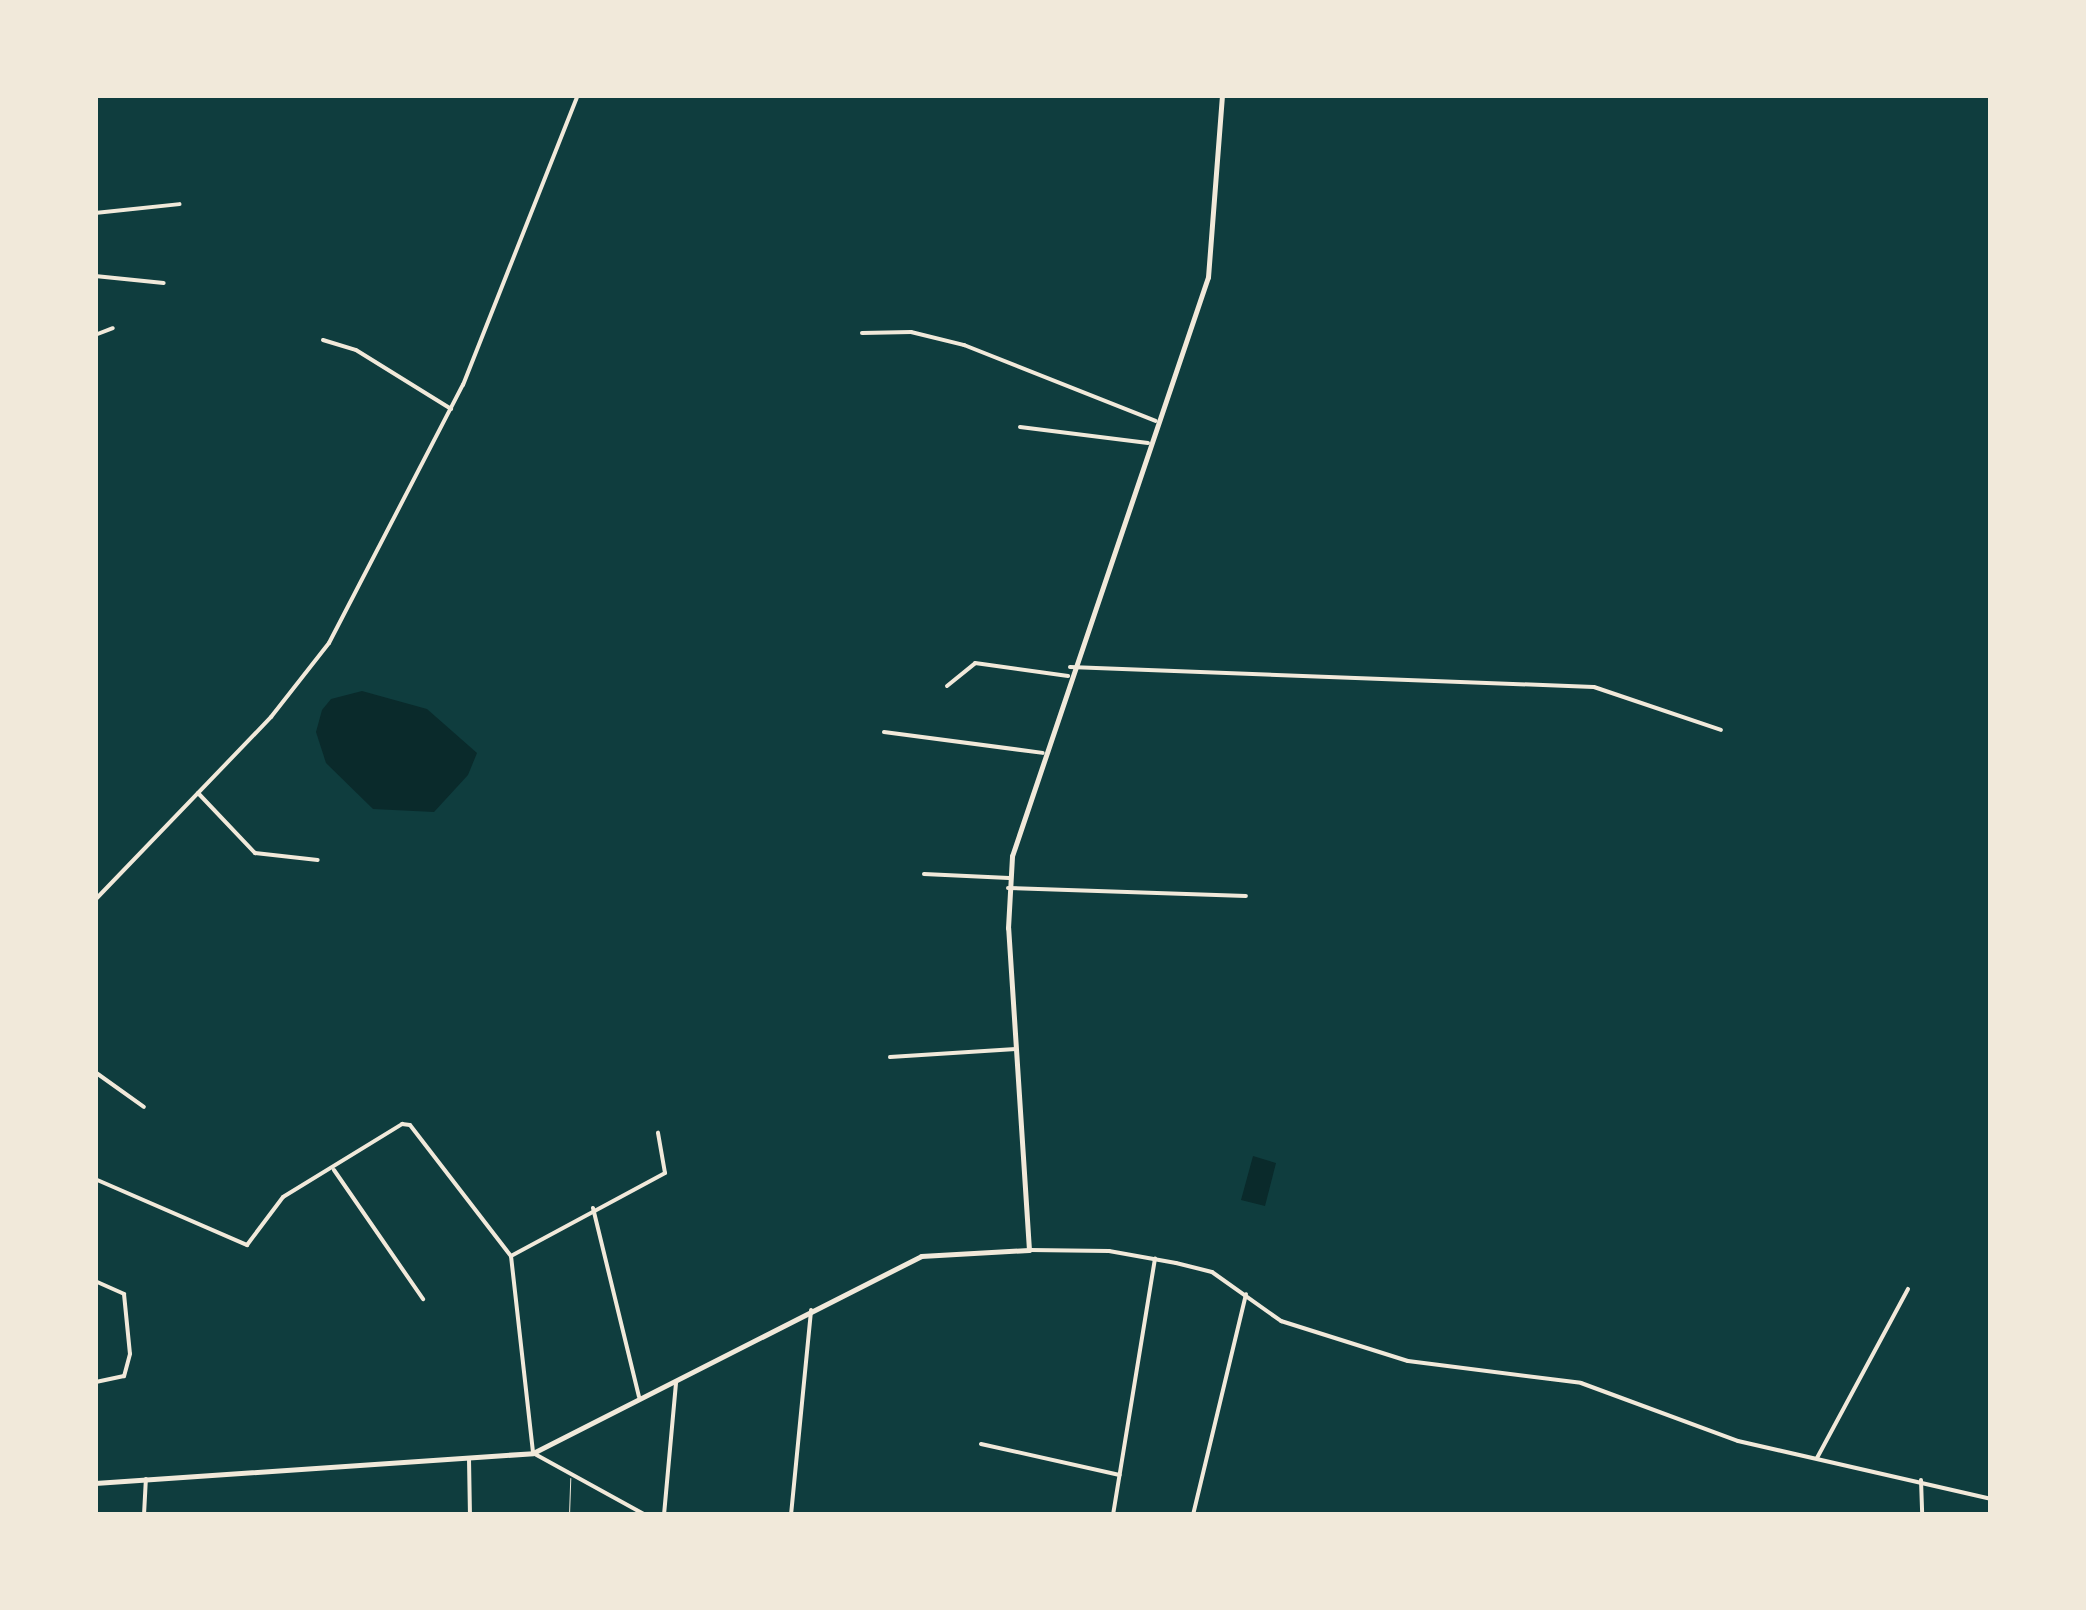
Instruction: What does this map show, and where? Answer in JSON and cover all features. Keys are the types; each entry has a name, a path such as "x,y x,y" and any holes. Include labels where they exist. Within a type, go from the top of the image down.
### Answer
{"street":[{"path":"95,900 271,718 329,643 451,409 578,95"},
{"path":"1029,1250 1009,878 1020,816 1208,277 1222,95"},
{"path":"95,214 180,204"},
{"path":"95,276 164,283"},
{"path":"95,335 114,328"},
{"path":"862,333 910,332 964,344 1156,421"},
{"path":"324,340 356,350 451,409"},
{"path":"1020,427 1148,443"},
{"path":"947,686 975,663 1068,676"},
{"path":"1070,667 1594,687 1720,730"},
{"path":"884,732 1043,753"},
{"path":"198,793 255,854 318,860"},
{"path":"924,874 1009,878"},
{"path":"1008,888 1246,896"},
{"path":"890,1057 1016,1049"},
{"path":"95,1072 144,1107"},
{"path":"95,1179 236,1243 250,1244 284,1197 334,1170 402,1124 410,1125 511,1256 533,1452"},
{"path":"511,1256 664,1173 658,1133"},
{"path":"334,1170 423,1299"},
{"path":"594,1208 638,1396"},
{"path":"95,1482 533,1452 638,1396 934,1251 1029,1250 1155,1258 1212,1272 1282,1321 1393,1356 1446,1369 1581,1382 1714,1434 1921,1480 1991,1500"},
{"path":"1113,1515 1155,1258"},
{"path":"95,1281 108,1285 126,1300 129,1366 124,1376 95,1382"},
{"path":"1817,1458 1908,1290"},
{"path":"1193,1515 1246,1294"},
{"path":"791,1515 811,1310"},
{"path":"664,1515 676,1378"},
{"path":"980,1444 1120,1475"},
{"path":"533,1452 646,1515"},
{"path":"469,1459 470,1515"},
{"path":"144,1515 146,1479"},
{"path":"1921,1480 1922,1515"}],"lane":[{"path":"569,1515 570,1474"}],"water":[{"path":"362,691 427,709 477,753 468,775 434,812 373,809 326,763 316,732 322,710 331,699"},
{"path":"1253,1156 1276,1163 1265,1206 1241,1200"}]}
